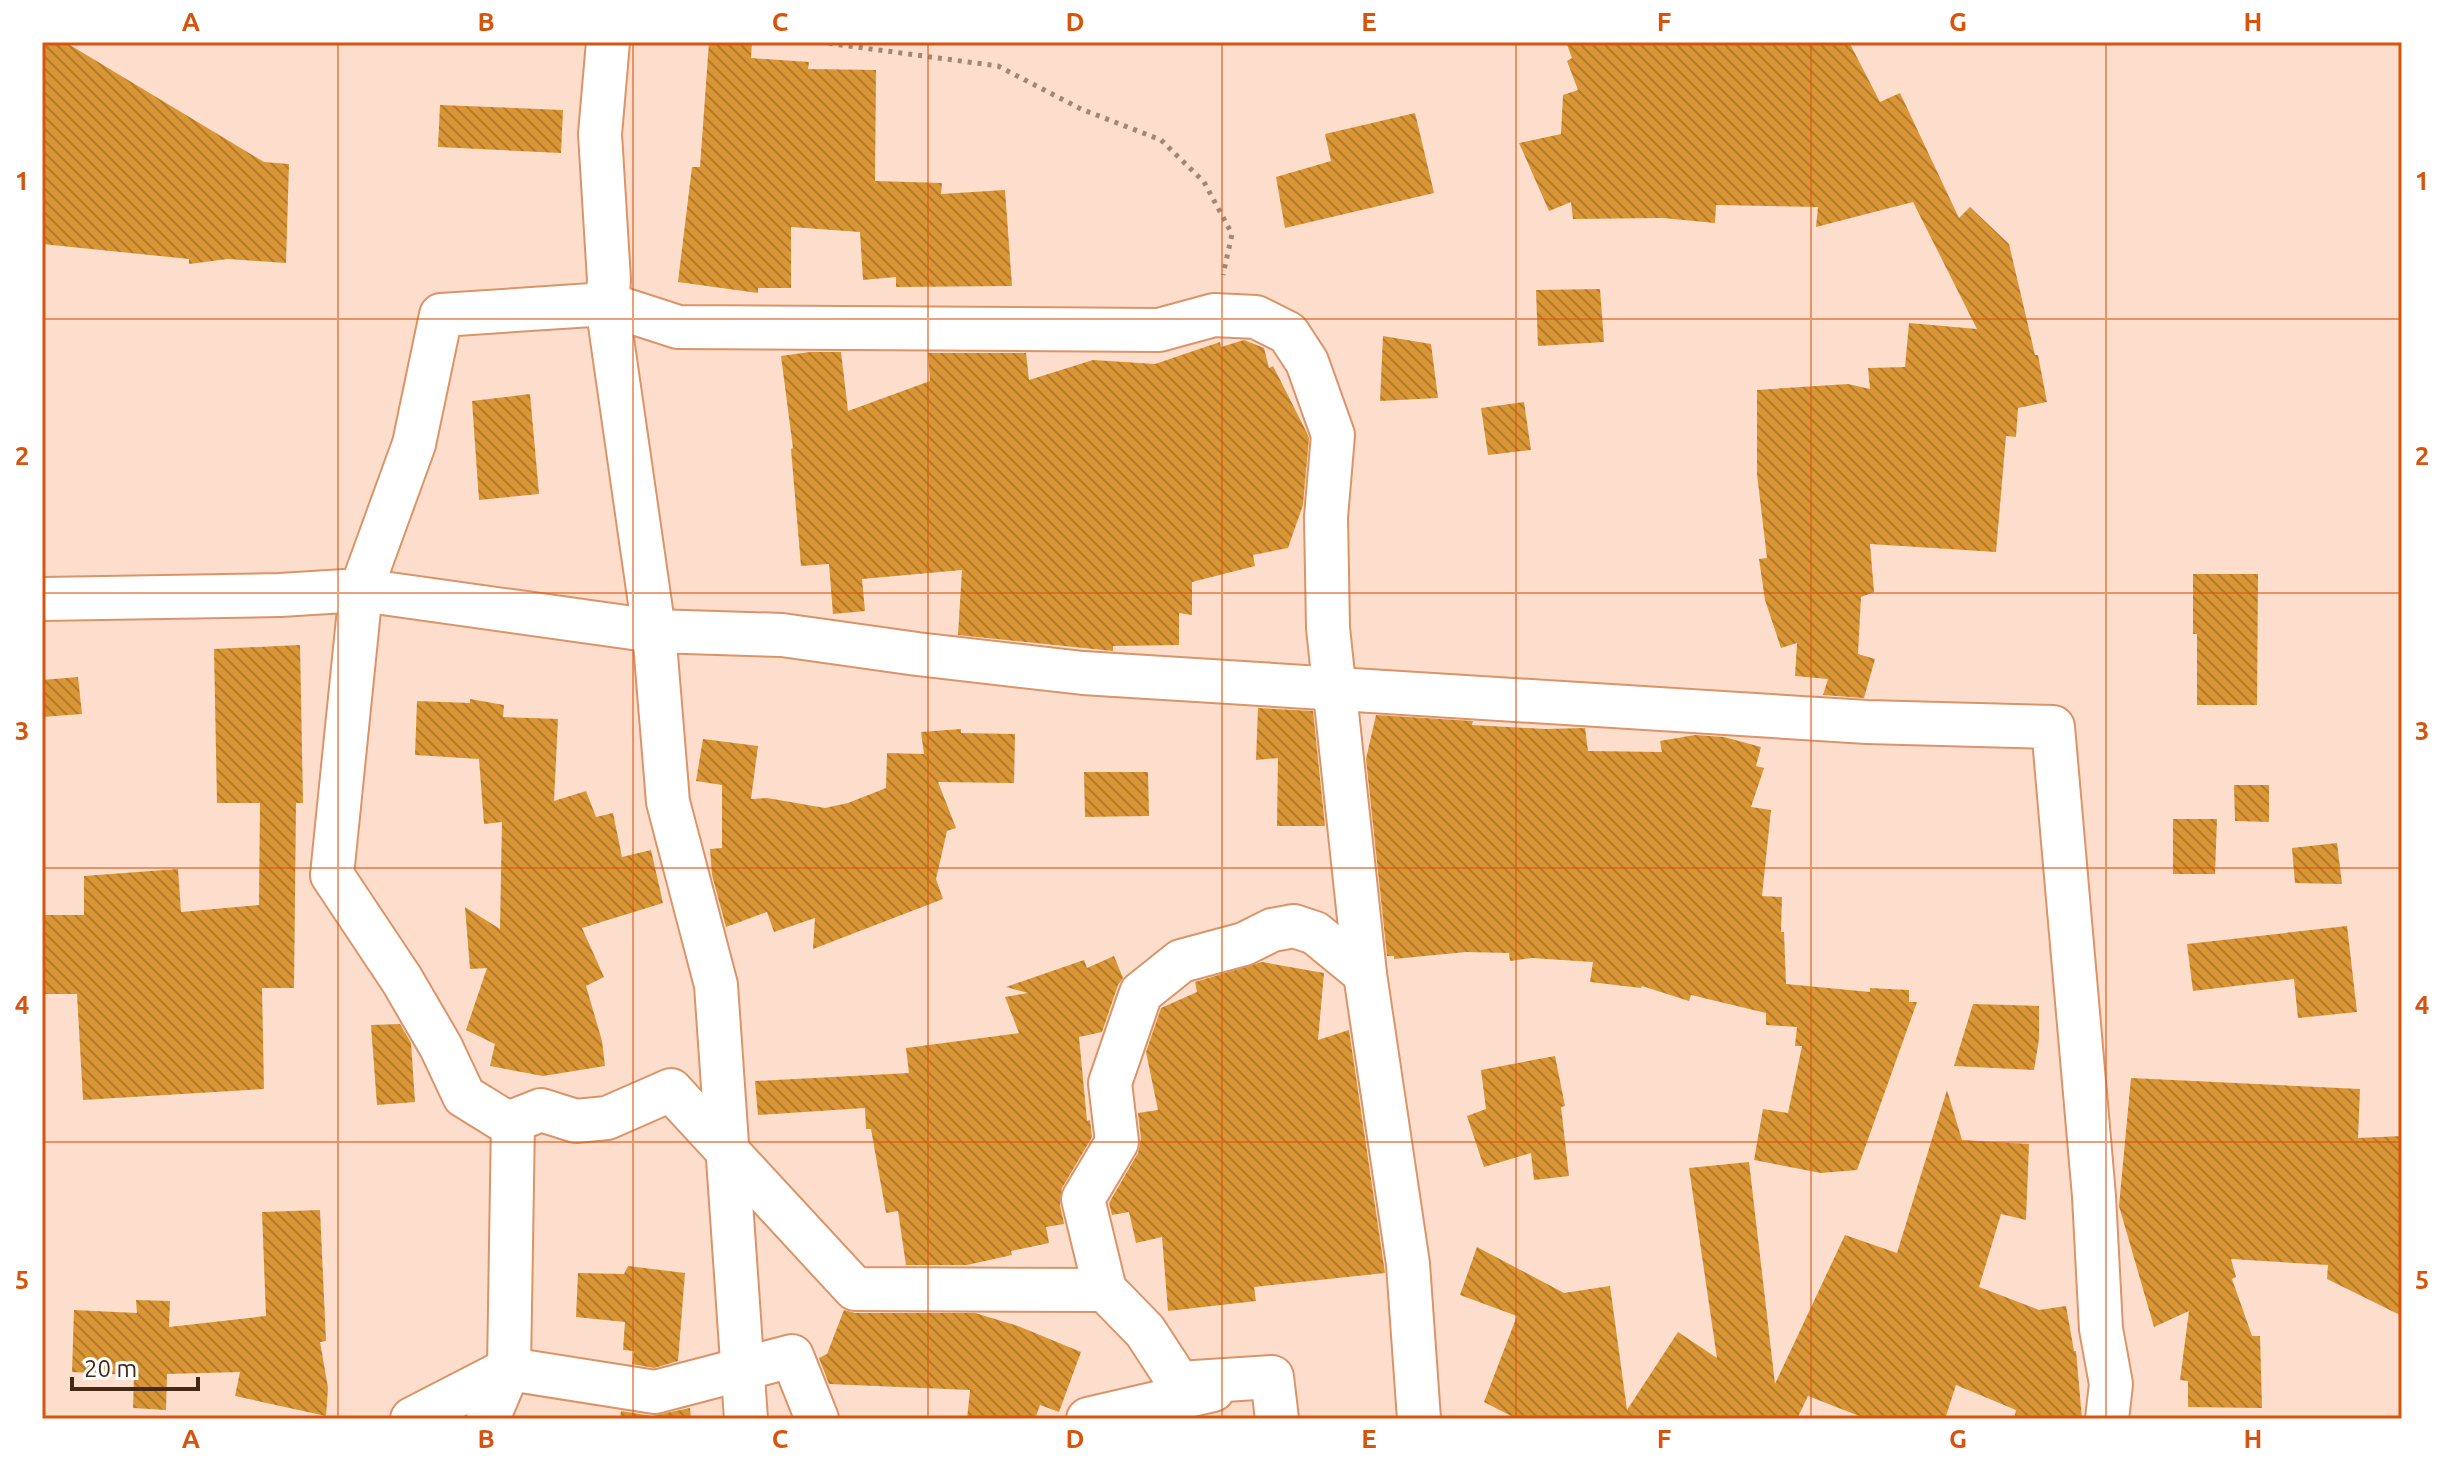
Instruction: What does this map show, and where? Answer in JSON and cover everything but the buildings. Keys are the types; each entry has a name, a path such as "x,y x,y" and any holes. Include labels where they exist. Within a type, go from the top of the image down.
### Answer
{"street":[{"path":"608,42 600,134 609,280 607,304 654,631 668,802 716,985 746,1419"},
{"path":"1105,1290 855,1289 671,1090 607,1118 576,1121 541,1110 513,1121 501,1119 464,1096 441,1047 402,980 332,875 361,590 414,444 441,315 607,304 678,327 1159,330 1214,315 1256,317 1288,333 1307,362 1333,435 1326,517 1328,628 1365,974 1408,1264 1419,1419"},
{"path":"42,599 280,595 361,590 654,631 782,635 1083,673 1852,721 2053,727 2093,1180 2101,1329 2111,1384 2107,1419"},
{"path":"1272,1377 1179,1383 1145,1331 1105,1290 1083,1199 1117,1142 1110,1083 1141,993 1181,961 1244,944 1272,930 1294,926 1315,933 1365,974"},
{"path":"488,1419 509,1369 513,1121"},
{"path":"412,1419 509,1369 655,1392 792,1356 817,1419"},
{"path":"1088,1419 1272,1377"},
{"path":"1272,1377 1277,1419"}],"path":[{"path":"819,42 998,66 1081,109 1161,140 1204,182 1232,234 1214,315"}]}
